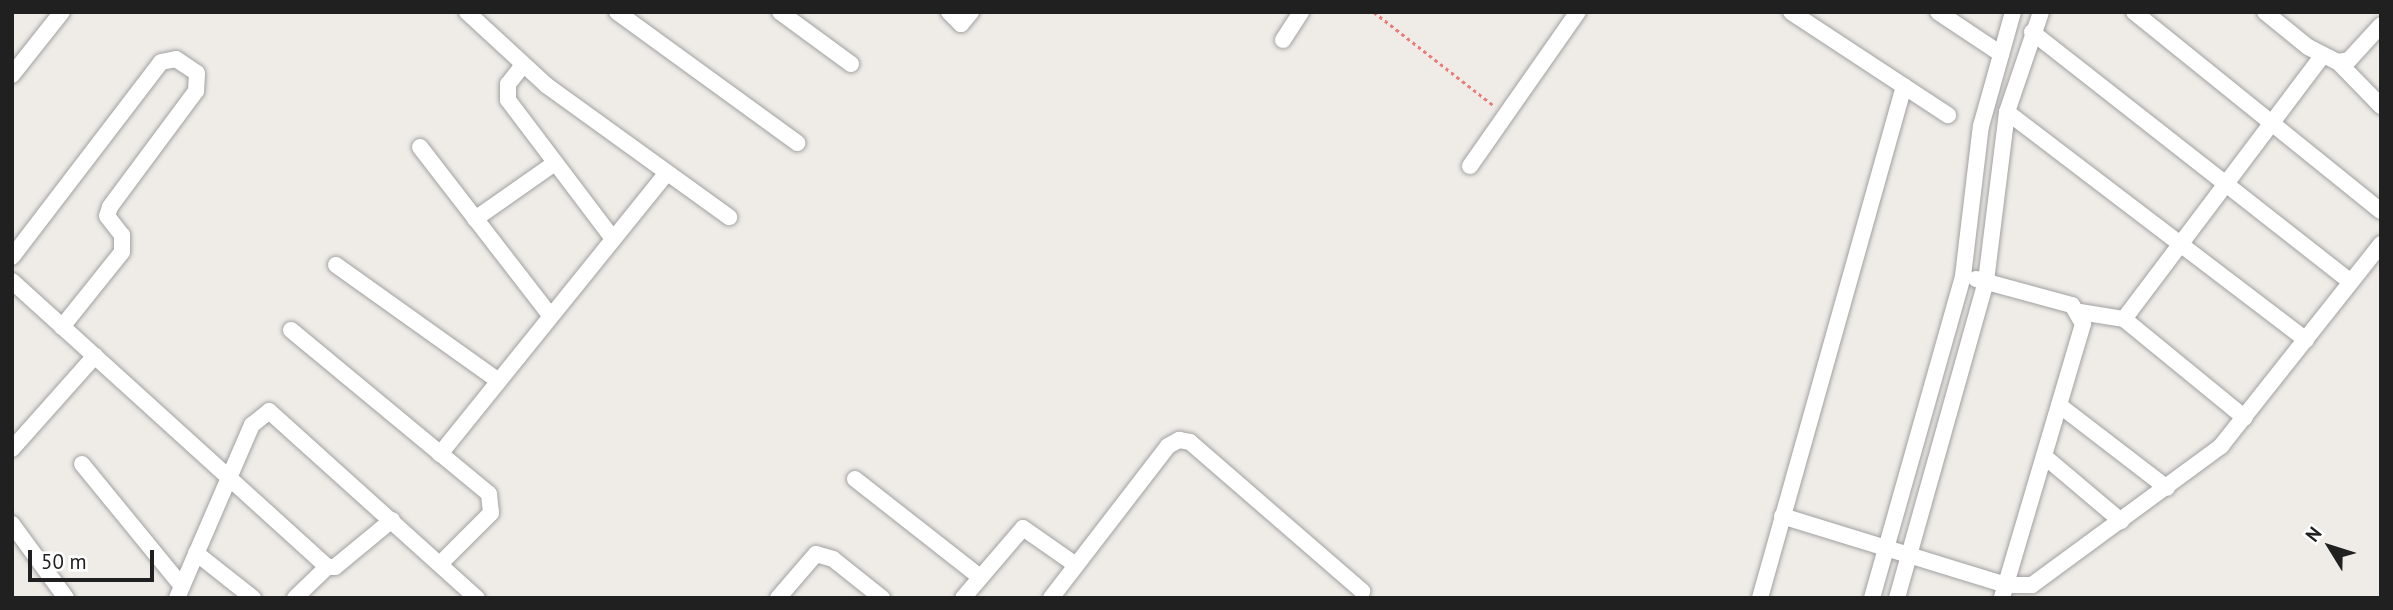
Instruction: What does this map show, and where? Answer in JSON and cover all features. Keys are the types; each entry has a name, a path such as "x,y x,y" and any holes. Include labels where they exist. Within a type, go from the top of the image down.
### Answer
{"street":[{"path":"12,75 62,12"},
{"path":"467,12 523,65 666,174 729,217"},
{"path":"617,12 797,142"},
{"path":"780,12 851,64"},
{"path":"949,12 961,24 971,12"},
{"path":"1283,40 1301,12"},
{"path":"1470,166 1578,12"},
{"path":"1791,12 1948,115"},
{"path":"1938,12 2001,54"},
{"path":"1872,598 1963,276 1981,126 2013,12"},
{"path":"1897,598 1986,281 2007,112 2041,12"},
{"path":"2134,12 2381,211"},
{"path":"2265,12 2322,56 2338,62 2381,106"},
{"path":"2338,62 2349,60 2381,25"},
{"path":"2032,32 2351,282"},
{"path":"2124,319 2322,56"},
{"path":"12,257 160,62 176,59 197,73 196,91 110,207 107,216 122,236 122,252 62,327"},
{"path":"523,65 508,84 508,100 613,239"},
{"path":"1760,598 1904,86"},
{"path":"2007,112 2306,340"},
{"path":"420,147 549,314"},
{"path":"475,219 555,163"},
{"path":"440,454 496,379 666,174"},
{"path":"1782,516 1886,549 2004,592 2032,585 2209,458 2245,418 2381,244"},
{"path":"335,265 496,379"},
{"path":"1963,276 2060,300 2080,312 2124,319 2245,418"},
{"path":"16,292 95,356 228,481 327,568"},
{"path":"2004,592 2082,324 2080,312"},
{"path":"291,330 440,454 493,503 491,513 440,564"},
{"path":"12,449 95,356"},
{"path":"2059,405 2167,488"},
{"path":"180,592 252,425 269,411 477,598"},
{"path":"1051,598 1168,446 1179,440 1190,442 1362,591"},
{"path":"2044,456 2121,521"},
{"path":"82,464 180,592"},
{"path":"855,480 979,577"},
{"path":"295,598 327,568 335,567 392,520"},
{"path":"12,524 66,598"},
{"path":"963,598 1023,528 1076,565"},
{"path":"196,553 253,598"},
{"path":"778,598 816,554 833,559 882,598"}],"path":[{"path":"1374,12 1506,115"}]}
